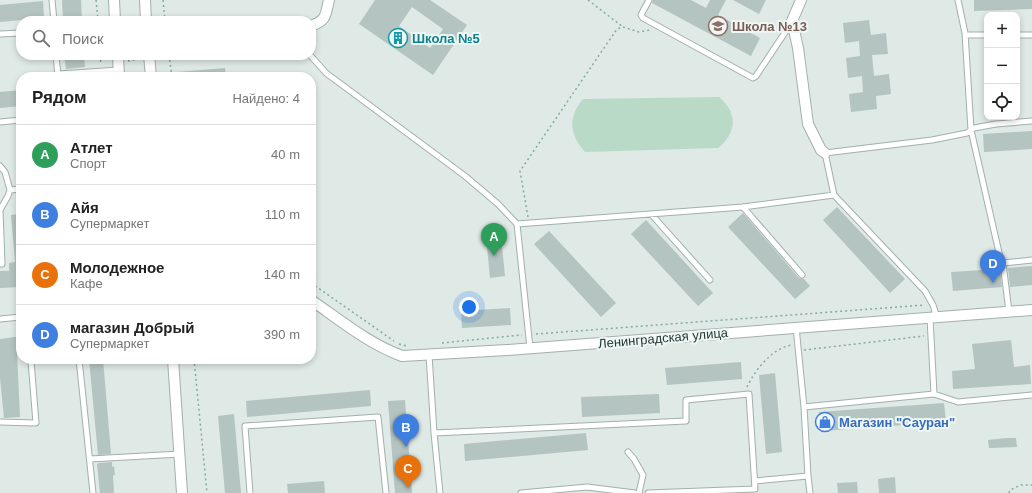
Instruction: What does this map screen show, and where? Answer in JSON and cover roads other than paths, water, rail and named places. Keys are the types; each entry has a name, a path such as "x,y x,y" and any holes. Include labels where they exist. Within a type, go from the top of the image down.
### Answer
{"street":[{"path":"114,0 115,16"},
{"path":"145,0 146,16"},
{"path":"316,24 322,22 326,15 329,0"},
{"path":"801,0 792,21 798,48 808,124 821,150 825,153"},
{"path":"118,60 119,72"},
{"path":"149,60 151,72"},
{"name":"Ленинградская улица","path":"316,303 386,350 402,356 429,356 1032,310"},
{"path":"173,364 182,493"}],"lane":[{"path":"52,0 54,16"},
{"path":"649,0 641,15 642,16 753,78 756,76 792,21"},
{"path":"958,0 965,35 971,130 1003,263 1009,312"},
{"path":"0,34 16,33"},
{"path":"965,35 984,35"},
{"path":"1020,35 1032,35"},
{"path":"56,60 58,72"},
{"path":"314,60 326,73 465,176 498,204 517,224 530,348"},
{"path":"0,122 16,120"},
{"path":"934,394 931,336 933,305 925,291 834,195 825,153 932,140 967,133 974,128 996,124 1032,121"},
{"path":"0,166 5,172 10,190 0,210 2,264 0,264"},
{"path":"10,190 16,189"},
{"path":"517,224 743,207 834,195"},
{"path":"743,207 802,274"},
{"path":"651,214 710,280"},
{"path":"1003,263 1032,260"},
{"path":"0,319 16,317"},
{"path":"796,327 804,407 810,493"},
{"path":"429,356 440,493"},
{"path":"0,422 36,423 32,364"},
{"path":"80,364 93,493"},
{"path":"434,433 686,421 686,400 748,394 755,489 648,493"},
{"path":"804,407 934,394 958,402 1032,396"},
{"path":"250,493 245,426 378,417 386,493"},
{"path":"628,452 634,458 643,476 639,493"},
{"path":"90,459 180,454"},
{"path":"755,481 808,476"},
{"path":"521,493 587,487 635,493"}],"place":[{"name":"Школа №13","path":"718,26"},
{"name":"Школа №5","path":"398,38"},
{"name":"Атлет","path":"494,256"},
{"name":"магазин Добрый","path":"993,283"},
{"name":"Магазин \"Сауран\"","path":"825,422"},
{"name":"Айя","path":"406,447"},
{"name":"Молодежное","path":"408,488"}]}
